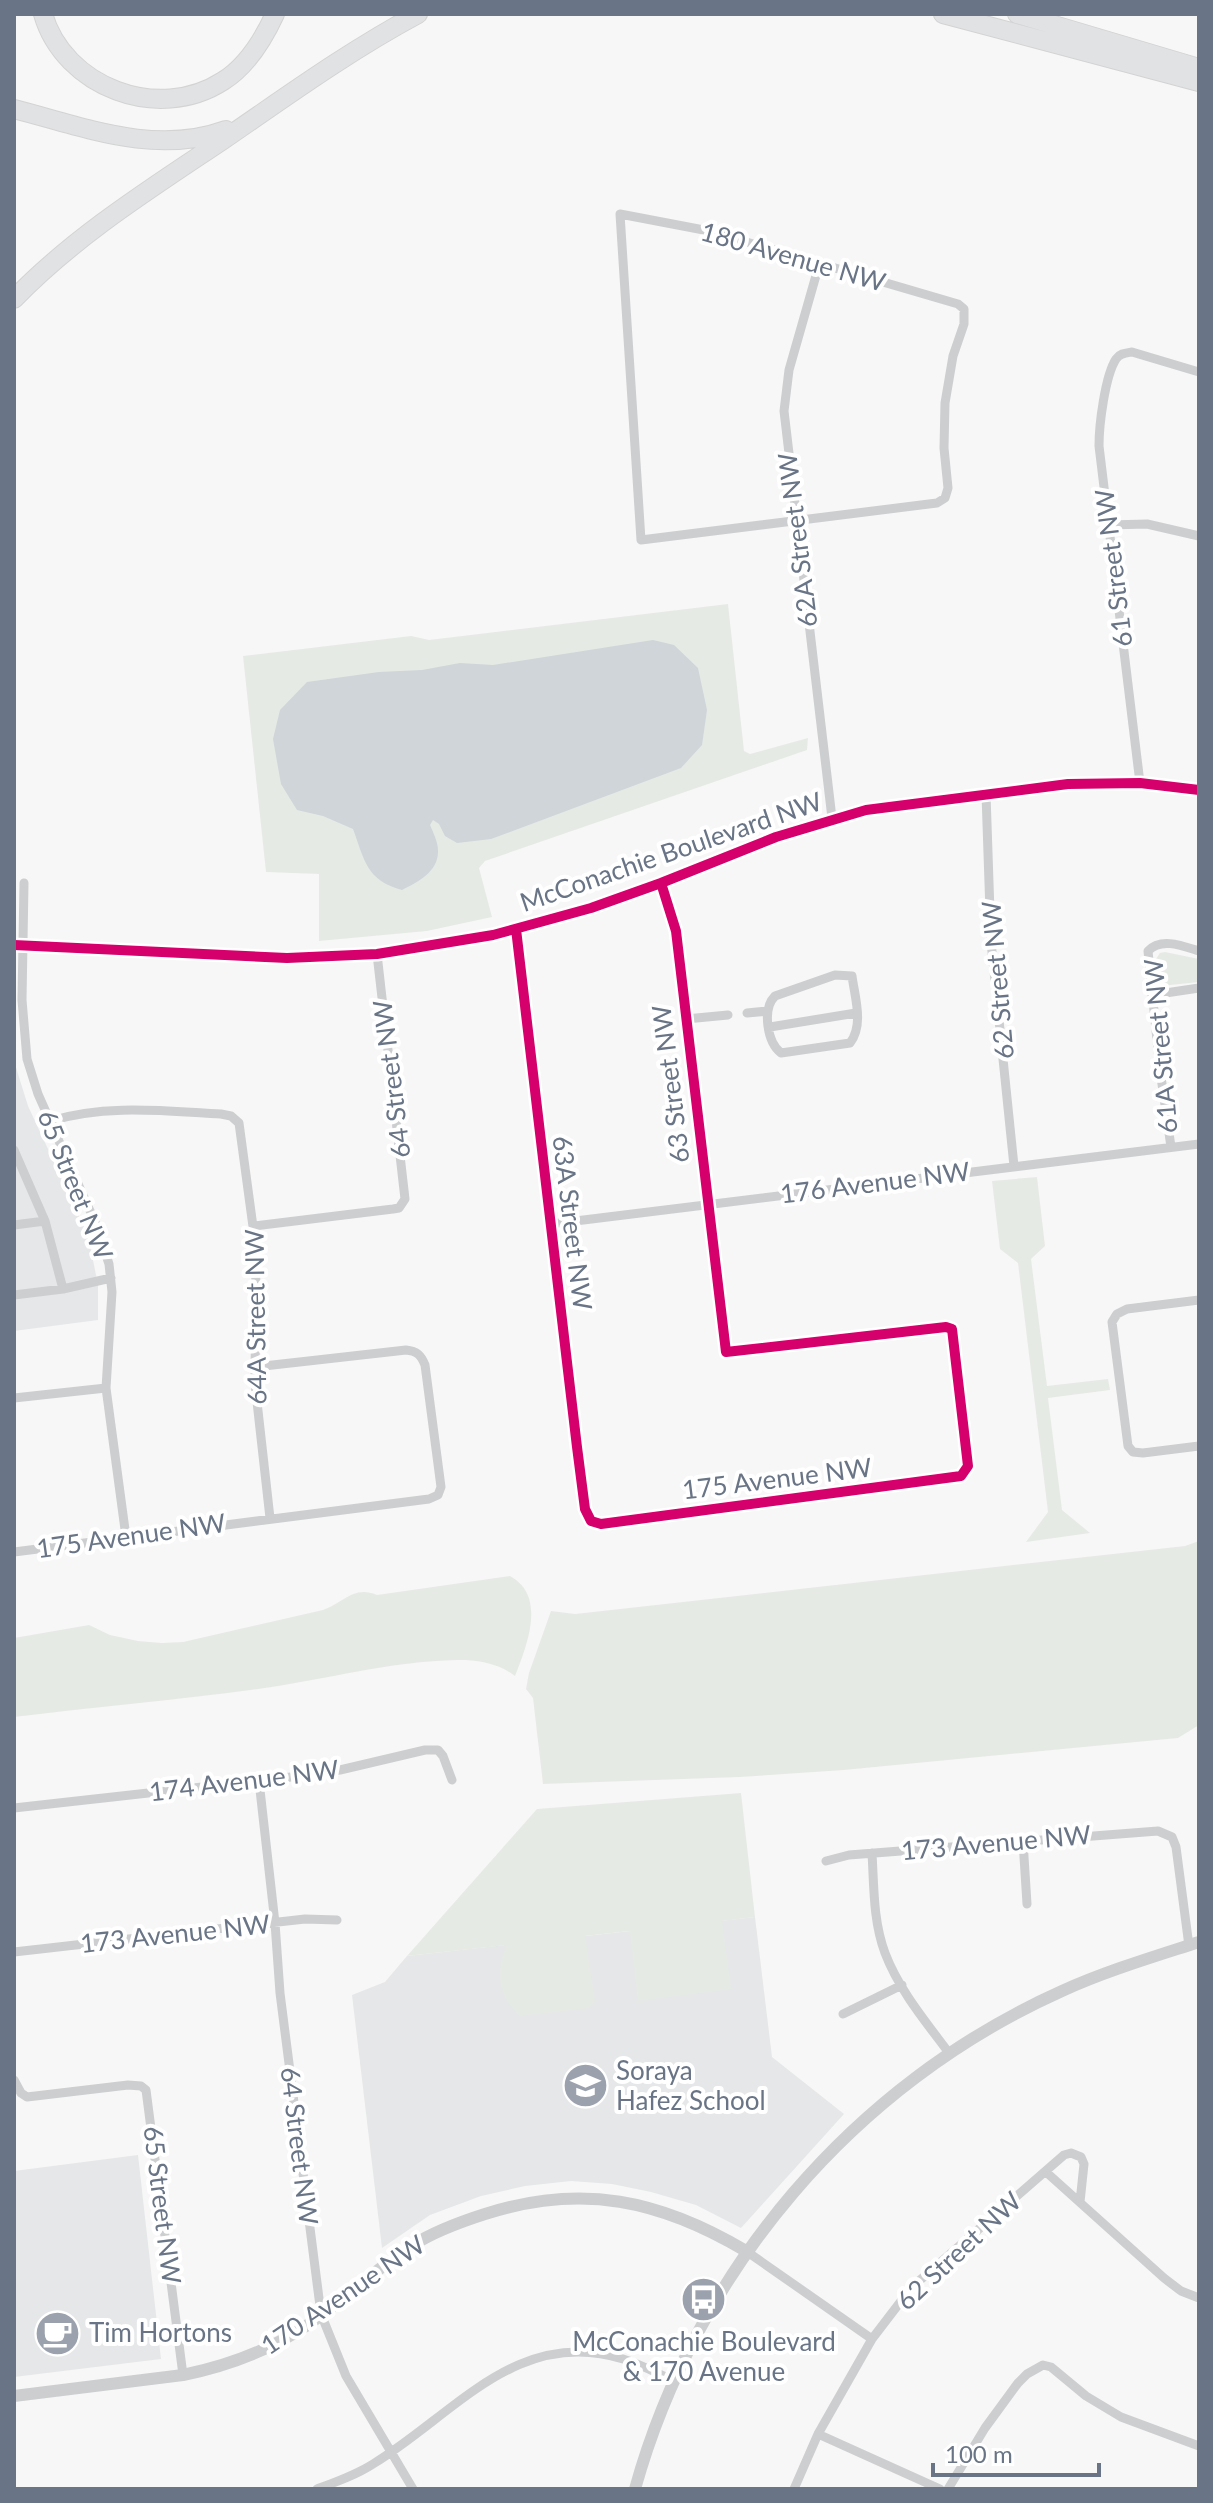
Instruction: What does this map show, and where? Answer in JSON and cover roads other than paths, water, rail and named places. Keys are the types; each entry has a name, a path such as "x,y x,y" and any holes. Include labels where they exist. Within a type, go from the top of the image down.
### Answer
{"highway":[{"path":"43,14 48,30 60,48 94,81 125,94 164,98 180,97 221,83 251,54 275,14"},
{"path":"14,299 61,254 101,223 342,57 418,14"},
{"path":"943,14 1199,82"},
{"path":"1017,14 1199,68"},
{"path":"14,109 132,139 174,142 211,136 264,111"}],"street":[{"name":"180 Avenue NW","path":"620,214 709,231 819,265 958,304 964,309 964,324 953,356 945,403 944,448 948,488 945,498 937,503 641,540 620,214"},
{"name":"62A Street NW","path":"819,265 784,396 795,520 832,818"},
{"name":"61 Street NW","path":"1140,783 1099,430 1105,396 1118,356 1132,352 1199,372"},
{"path":"1109,525 1147,524 1199,536"},
{"name":"McConachie Boulevard NW","path":"19,946 287,958 377,954 442,945 591,908 776,837 866,810 1068,784 1140,783 1199,790"},
{"name":"62 Street NW","path":"986,794 991,942 1014,1166"},
{"name":"65 Street NW","path":"24,883 19,946 27,1059 38,1094 101,1237 111,1278 106,1388 126,1537"},
{"name":"63 Street NW","path":"661,883 676,931 726,1352 946,1327 952,1329 968,1466 966,1471"},
{"name":"63A Street NW","path":"516,929 585,1503 591,1521"},
{"name":"61A Street NW","path":"1171,1147 1148,951 1161,943 1199,951"},
{"name":"64 Street NW","path":"254,1226 393,1209 403,1204 406,1192 377,954"},
{"path":"835,975 852,976 856,1013 858,1026 850,1043 781,1053 772,1044 767,1006 775,996 835,975"},
{"path":"1152,995 1199,988"},
{"path":"747,1013 768,1011"},
{"path":"770,1027 856,1013"},
{"path":"686,1019 728,1015"},
{"name":"64A Street NW","path":"50,1121 88,1112 121,1109 221,1114 236,1118 242,1128 254,1226 257,1284 255,1367 260,1443 270,1518"},
{"name":"176 Avenue NW","path":"551,1224 1199,1144"},
{"path":"15,1154 45,1221 63,1289"},
{"path":"14,1225 45,1221"},
{"path":"14,1295 63,1289 111,1278"},
{"path":"1199,1300 1127,1309 1117,1314 1112,1322 1128,1446 1133,1452 1143,1453 1199,1446"},
{"name":"175 Avenue NW","path":"14,1552 429,1499 438,1495 441,1487 425,1365 415,1351 255,1367"},
{"path":"14,1398 106,1388"},
{"name":"175 Avenue NW","path":"591,1521 601,1524 952,1479 966,1471"},
{"name":"174 Avenue NW","path":"14,1808 340,1770 425,1750 438,1750 452,1780"},
{"name":"64 Street NW","path":"259,1781 280,1993 321,2314 346,2376 413,2489"},
{"name":"173 Avenue NW","path":"826,1861 872,1853 1151,1831 1166,1833 1172,1837 1176,1847 1194,1944"},
{"path":"1023,1841 1027,1904"},
{"path":"872,1853 875,1903 885,1954 902,1985 949,2053"},
{"name":"173 Avenue NW","path":"14,1952 305,1919 337,1920"},
{"path":"635,2489 649,2442 674,2381 712,2305 775,2212 825,2156 891,2096 949,2053 1062,1991 1194,1944"},
{"path":"843,2014 902,1985"},
{"name":"65 Street NW","path":"14,2080 27,2097 128,2085 141,2086 148,2097 183,2375"},
{"name":"62 Street NW","path":"794,2489 818,2434 872,2339 911,2288 1064,2155 1071,2153 1081,2157 1084,2164 1080,2202"},
{"path":"1046,2172 1164,2278 1181,2291 1199,2298"},
{"name":"170 Avenue NW","path":"14,2396 183,2375 253,2355 321,2314 413,2245 454,2225 522,2203 574,2198 630,2203 699,2225 746,2251 872,2339"},
{"path":"317,2489 351,2476 391,2452 498,2374 538,2356 586,2352 607,2355 640,2365 674,2381"},
{"path":"948,2489 985,2428 1018,2383 1043,2365 1051,2367 1086,2396 1121,2417 1199,2446"},
{"path":"818,2434 940,2489"}],"place":[{"name":"Soraya Hafez School","path":"585,2086"},
{"name":"McConachie Boulevard & 170 Avenue","path":"704,2299"},
{"name":"Tim Hortons","path":"58,2333"}]}
